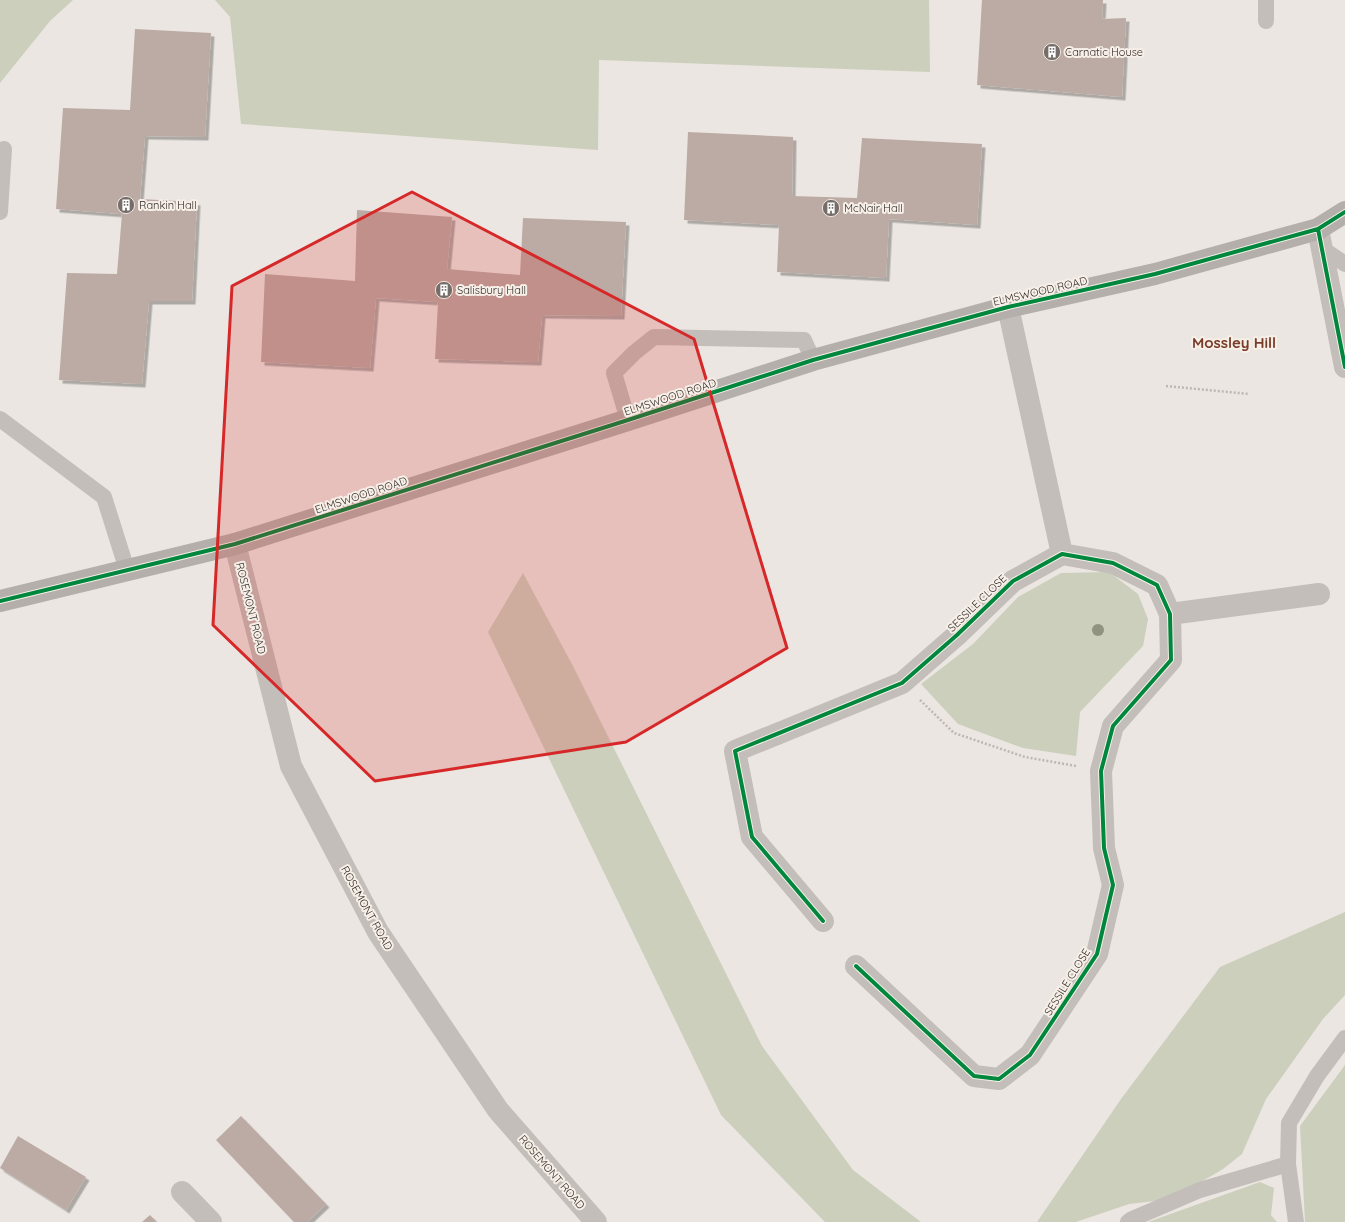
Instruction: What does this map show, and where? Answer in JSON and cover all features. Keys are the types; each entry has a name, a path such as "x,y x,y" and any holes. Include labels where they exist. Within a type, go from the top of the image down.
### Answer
{"street":[{"name":"ELMSWOOD ROAD","path":"0,601 235,544 813,360 1008,307 1321,239 1345,212"},
{"path":"1321,239 1345,367"},
{"path":"1008,307 1062,554"},
{"name":"ROSEMONT ROAD","path":"235,544 291,766 378,932 498,1110 596,1222"},
{"name":"SESSILE CLOSE","path":"823,921 752,838 735,751 902,683 957,635 1013,580 1062,554 1113,563 1157,585 1170,614 1171,660 1113,726 1101,770 1104,848 1113,885 1097,954 1030,1055 999,1079 974,1076 856,966"},
{"path":"1170,614 1319,594"},
{"path":"182,1192 211,1222"}],"lane":[{"path":"1266,0 1266,20"},
{"path":"0,212 4,149"},
{"path":"1321,239 1345,264"},
{"path":"628,420 614,373 634,352 654,337 804,340 813,360"},
{"path":"0,419 104,497 127,570"},
{"path":"1296,1222 1288,1164 1289,1123 1317,1076 1345,1038"},
{"path":"1128,1222 1200,1190 1288,1164"}],"path":[{"path":"1166,386 1249,394"},
{"path":"902,683 954,734 1025,757 1101,770"}],"highlighted area":[{"path":"412,192 694,339 787,648 626,742 375,781 213,625 232,286"}],"green space":[{"path":"0,0 73,0 50,21 0,83"},
{"path":"215,0 929,0 930,72 599,60 598,150 241,124 230,17"},
{"path":"1109,572 1138,594 1148,619 1143,646 1080,712 1076,756 1023,748 958,724 921,684 973,644 1018,597 1061,573"},
{"path":"523,573 573,666 762,1046 853,1170 921,1222 825,1222 721,1115 488,632"},
{"path":"1345,912 1345,995 1323,1019 1266,1099 1242,1154 1223,1169 1172,1199 1129,1204 1076,1222 1037,1222 1121,1099 1220,967"},
{"path":"1345,1065 1345,1222 1305,1222 1300,1126"},
{"path":"1260,1182 1274,1188 1271,1215 1277,1222 1148,1222"}],"building":[{"name":"Carnatic House","path":"982,0 1103,0 1102,19 1126,18 1122,97 977,85"},
{"name":"Rankin Hall","path":"135,29 211,33 205,137 145,136 140,199 197,202 192,301 149,301 142,384 59,380 67,273 117,274 122,214 56,209 63,108 130,110"},
{"name":"McNair Hall","path":"688,132 793,137 792,196 857,198 862,138 982,144 977,225 889,219 886,278 777,272 779,225 684,220"},
{"name":"Salisbury Hall","path":"357,210 452,217 447,269 520,275 523,218 626,222 621,316 542,315 538,362 435,359 438,302 376,298 370,368 261,362 265,274 355,281"},
{"path":"241,1116 326,1204 307,1222 294,1222 216,1140"},
{"path":"18,1136 86,1177 66,1210 0,1168"},
{"path":"150,1215 157,1222 142,1222"}],"cycle path":[{"path":"0,601 235,544 813,360 1008,307 1155,274 1318,229 1345,212"},
{"path":"1318,229 1345,367"},
{"path":"823,921 752,837 735,751 902,683 957,635 1013,581 1062,554 1113,563 1157,585 1170,614 1171,660 1113,726 1101,771 1104,848 1113,885 1097,954 1030,1055 999,1079 974,1076 856,966"}],"place":[{"name":"Carnatic House","path":"1052,52"},
{"name":"Rankin Hall","path":"126,205"},
{"name":"McNair Hall","path":"831,208"},
{"name":"Salisbury Hall","path":"444,290"}],"district":[{"name":"Mossley Hill","path":"1234,342"}]}
